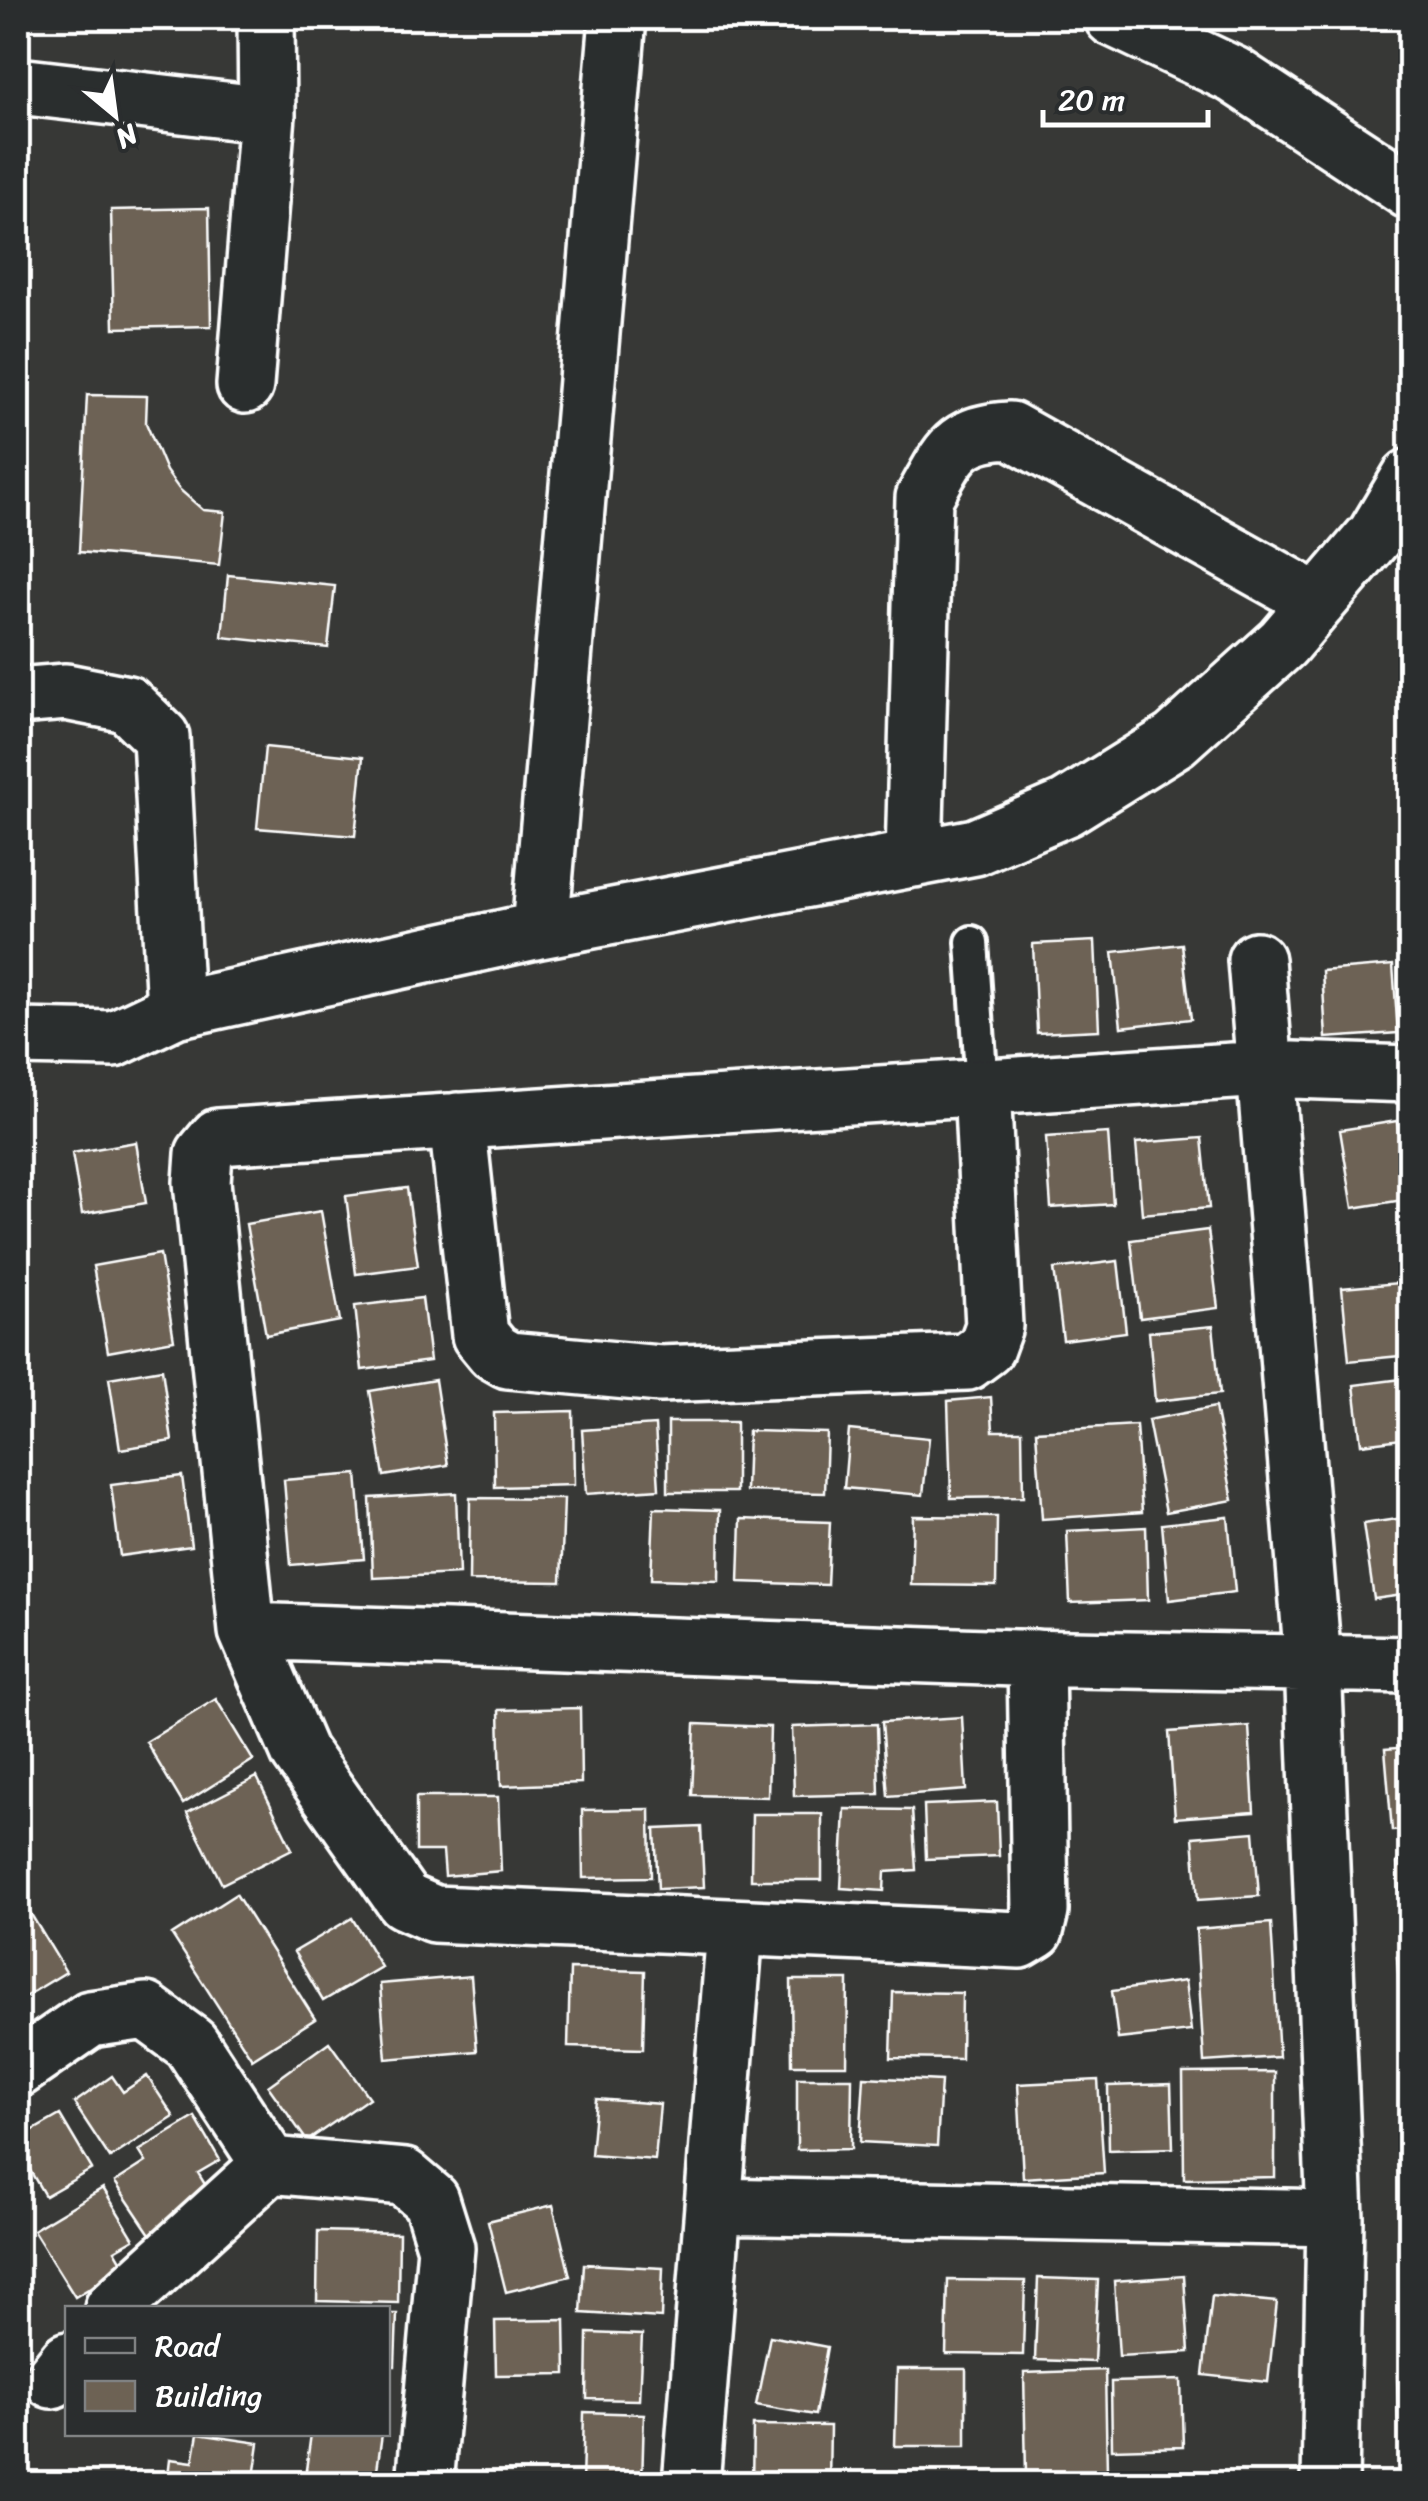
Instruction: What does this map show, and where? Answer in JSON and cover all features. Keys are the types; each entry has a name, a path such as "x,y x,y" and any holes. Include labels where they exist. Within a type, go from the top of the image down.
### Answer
{"street":[{"path":"245,386 267,115 266,18"},
{"path":"540,930 618,18"},
{"path":"1113,18 1234,75 1410,191"},
{"path":"18,86 267,115"},
{"path":"914,859 924,498 951,451 978,432 1010,430 1318,602"},
{"path":"18,1037 114,1039 174,1010 540,930 975,847 1066,808 1175,740 1283,643 1376,534 1410,477"},
{"path":"18,696 66,692 127,704 161,738 174,1010"},
{"path":"1256,960 1313,1663 1335,2218 1330,2484"},
{"path":"1036,1658 1040,1911 1035,1931 1020,1940 434,1914 404,1901 299,1752 247,1631 202,1182 204,1154 218,1137 457,1121 1264,1069 1410,1074"},
{"path":"457,1121 480,1335 494,1352 508,1360 660,1374 967,1362 986,1348 994,1326 982,1087"},
{"path":"247,1631 1036,1658 1410,1665"},
{"path":"691,2484 735,1930"},
{"path":"18,2069 90,2019 146,2011 191,2044 270,2164"},
{"path":"116,2306 270,2164 404,2176 431,2200 446,2248 425,2484"},
{"path":"713,2206 1335,2218"}],"lane":[{"path":"972,942 982,1087"}],"building":[{"path":"209,208 211,326 114,328 111,210"},
{"path":"87,395 147,396 146,423 166,471 203,510 225,512 219,565 79,552"},
{"path":"228,575 335,586 328,648 222,637"},
{"path":"265,747 363,757 355,836 257,828"},
{"path":"1095,941 1099,1030 1037,1033 1033,944"},
{"path":"1182,944 1191,1019 1121,1027 1113,952"},
{"path":"1393,965 1398,1033 1326,1038 1322,971"},
{"path":"1397,1121 1409,1199 1353,1208 1340,1130"},
{"path":"1108,1133 1113,1204 1051,1208 1046,1137"},
{"path":"1202,1138 1209,1208 1142,1214 1136,1143"},
{"path":"136,1142 146,1203 82,1214 72,1153"},
{"path":"407,1188 418,1266 356,1274 346,1196"},
{"path":"321,1211 340,1321 266,1335 246,1224"},
{"path":"1208,1230 1218,1308 1140,1318 1131,1240"},
{"path":"160,1254 174,1340 108,1352 93,1266"},
{"path":"1118,1261 1126,1332 1063,1340 1054,1269"},
{"path":"1410,1282 1410,1355 1349,1361 1342,1288"},
{"path":"422,1298 430,1361 362,1370 355,1306"},
{"path":"1213,1326 1220,1394 1155,1401 1149,1332"},
{"path":"162,1369 172,1441 120,1449 109,1378"},
{"path":"1410,1378 1410,1438 1361,1444 1354,1385"},
{"path":"435,1380 448,1465 384,1476 370,1391"},
{"path":"991,1397 993,1431 1022,1431 1023,1497 951,1498 948,1401"},
{"path":"1215,1407 1233,1500 1166,1512 1148,1420"},
{"path":"573,1411 574,1485 495,1487 494,1413"},
{"path":"668,1422 736,1422 736,1492 668,1492"},
{"path":"655,1425 659,1489 586,1494 582,1430"},
{"path":"1136,1425 1142,1512 1042,1519 1036,1431"},
{"path":"849,1430 929,1438 923,1495 844,1488"},
{"path":"748,1431 827,1433 825,1493 746,1491"},
{"path":"357,1474 364,1559 291,1565 284,1480"},
{"path":"182,1476 191,1546 120,1556 111,1485"},
{"path":"456,1493 459,1574 373,1578 370,1498"},
{"path":"470,1498 564,1499 561,1582 469,1581"},
{"path":"654,1508 720,1510 719,1581 651,1579"},
{"path":"913,1516 997,1517 996,1586 911,1585"},
{"path":"1228,1517 1235,1592 1169,1600 1162,1524"},
{"path":"1410,1517 1410,1594 1374,1599 1363,1524"},
{"path":"741,1519 830,1522 827,1585 739,1582"},
{"path":"1146,1527 1148,1600 1070,1603 1067,1531"},
{"path":"216,1699 253,1760 183,1804 146,1742"},
{"path":"580,1708 581,1783 501,1786 499,1710"},
{"path":"962,1717 966,1790 888,1796 882,1722"},
{"path":"695,1724 770,1727 768,1797 692,1795"},
{"path":"877,1724 879,1794 794,1796 792,1727"},
{"path":"1249,1726 1254,1812 1175,1818 1169,1732"},
{"path":"1410,1747 1410,1830 1392,1831 1385,1749"},
{"path":"257,1777 292,1849 222,1884 187,1813"},
{"path":"416,1797 498,1797 501,1871 445,1876 443,1851 416,1851"},
{"path":"997,1802 999,1856 926,1859 924,1805"},
{"path":"650,1809 651,1877 583,1878 582,1810"},
{"path":"845,1809 912,1810 916,1870 885,1872 884,1891 841,1888"},
{"path":"752,1814 822,1814 822,1880 751,1880"},
{"path":"701,1827 704,1887 658,1889 655,1829"},
{"path":"1254,1832 1259,1896 1198,1900 1193,1837"},
{"path":"1410,1861 1410,1942 1401,1943 1397,1862"},
{"path":"236,1894 315,2019 252,2059 172,1935"},
{"path":"23,1901 66,1972 18,2001 18,1905"},
{"path":"352,1918 381,1967 323,2001 294,1952"},
{"path":"1271,1923 1279,2057 1204,2062 1196,1929"},
{"path":"1410,1956 1410,2026 1402,2026 1397,1957"},
{"path":"570,1969 645,1971 643,2049 568,2047"},
{"path":"471,1976 477,2051 386,2059 380,1984"},
{"path":"791,1980 848,1980 847,2065 792,2065"},
{"path":"1185,1981 1191,2031 1118,2039 1112,1991"},
{"path":"893,1992 962,1993 961,2059 891,2058"},
{"path":"329,2042 369,2098 307,2141 268,2086"},
{"path":"1275,2072 1275,2177 1184,2179 1183,2073"},
{"path":"112,2076 123,2092 147,2076 174,2117 110,2158 74,2103"},
{"path":"864,2077 941,2081 937,2146 860,2142"},
{"path":"797,2078 852,2078 851,2149 797,2150"},
{"path":"1098,2080 1104,2173 1023,2178 1018,2084"},
{"path":"1171,2084 1173,2148 1109,2150 1108,2086"},
{"path":"596,2099 660,2104 655,2160 591,2155"},
{"path":"60,2115 92,2169 45,2196 18,2150 18,2139"},
{"path":"195,2117 220,2160 198,2173 209,2191 154,2240 115,2182 146,2162 139,2151"},
{"path":"1407,2155 1410,2229 1404,2229"},
{"path":"103,2188 134,2239 115,2250 125,2267 75,2297 33,2230"},
{"path":"553,2205 570,2276 506,2292 488,2221"},
{"path":"318,2231 399,2233 398,2303 317,2301"},
{"path":"584,2264 663,2268 661,2318 581,2313"},
{"path":"1184,2276 1189,2352 1119,2356 1114,2281"},
{"path":"1038,2278 1098,2280 1094,2362 1035,2360"},
{"path":"948,2280 1025,2281 1023,2355 946,2354"},
{"path":"1212,2296 1277,2302 1268,2382 1203,2375"},
{"path":"1404,2303 1410,2303 1410,2351 1403,2351"},
{"path":"390,2314 397,2314 395,2366 390,2366"},
{"path":"565,2320 566,2374 496,2375 495,2321"},
{"path":"588,2333 642,2335 639,2400 587,2399"},
{"path":"770,2336 827,2347 815,2415 756,2405"},
{"path":"897,2369 966,2369 966,2446 895,2446"},
{"path":"1105,2370 1107,2472 1026,2475 1024,2373"},
{"path":"1397,2375 1410,2375 1410,2421 1398,2421"},
{"path":"1181,2380 1183,2447 1112,2449 1111,2382"},
{"path":"584,2412 644,2414 642,2484 582,2484"},
{"path":"753,2425 830,2426 829,2484 752,2484"},
{"path":"198,2436 259,2443 253,2484 167,2484 170,2459 193,2462"},
{"path":"311,2436 382,2436 375,2484 304,2484"}]}
